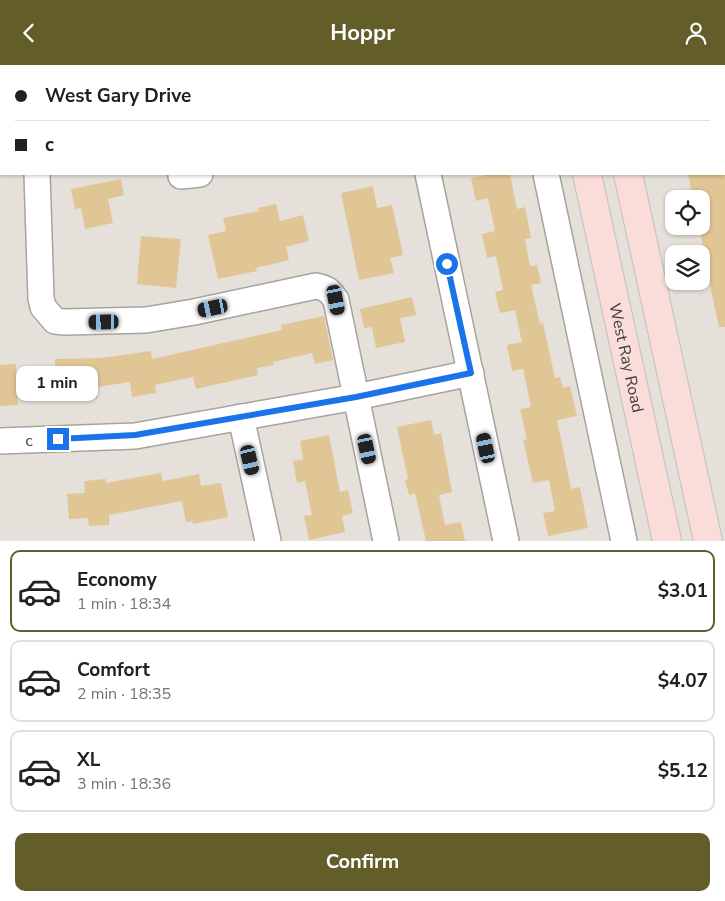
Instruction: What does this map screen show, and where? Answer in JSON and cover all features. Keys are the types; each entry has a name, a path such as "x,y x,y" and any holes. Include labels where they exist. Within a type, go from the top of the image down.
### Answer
{"main road":[{"name":"West Ray Road","path":"587,175 667,541"},
{"path":"628,175 708,541"}],"street":[{"path":"36,175 41,299 43,307 54,321 146,320 194,312 316,286 325,287 336,300 386,541"},
{"path":"428,175 506,541"},
{"path":"546,175 624,541"},
{"name":"c","path":"0,441 135,435 356,397 471,373"},
{"path":"241,417 268,541"}],"building":[{"path":"510,175 517,209 525,207 531,238 525,239 530,266 537,265 541,283 531,285 540,324 543,323 555,378 560,377 563,388 570,386 577,416 557,420 571,489 580,487 588,528 548,536 543,513 555,511 549,480 533,483 523,440 527,439 520,409 531,407 523,369 512,371 507,345 522,342 515,310 500,313 495,292 503,290 496,256 487,258 482,234 495,231 488,198 476,201 471,178"},
{"path":"688,175 725,175 725,327 719,327 710,285 710,245 703,245 701,235 710,235 710,190 691,190"},
{"path":"121,179 124,195 108,199 113,223 85,229 81,208 75,209 71,189"},
{"path":"373,186 377,208 392,205 403,255 390,258 394,273 359,280 341,193"},
{"path":"276,204 280,221 303,215 309,241 286,247 289,260 256,268 257,271 218,279 208,235 226,231 223,218 259,211 258,208"},
{"path":"141,236 181,239 176,288 137,284"},
{"path":"412,297 416,315 400,318 405,342 376,348 372,327 364,328 360,309"},
{"path":"324,316 333,360 315,364 312,353 273,362 274,365 257,368 258,375 196,389 193,377 155,385 156,393 132,397 130,382 97,387 97,398 78,398 77,385 56,386 55,359 101,358 151,351 152,359 282,330 281,325"},
{"path":"16,364 18,405 0,406 0,365"},
{"path":"431,420 434,435 441,433 452,492 439,495 445,525 461,522 465,541 426,541 415,493 409,495 405,480 408,479 397,427"},
{"path":"329,435 340,492 348,490 353,513 342,516 345,532 309,540 304,516 312,515 305,481 297,483 293,461 303,459 300,441"},
{"path":"161,473 163,481 199,474 201,486 221,483 228,517 193,524 192,521 186,522 182,501 109,515 109,525 89,526 88,518 69,519 67,494 85,493 84,481 106,479 106,483"}],"route":[{"path":"58,439 135,435 356,397 471,373 447,264"}]}
